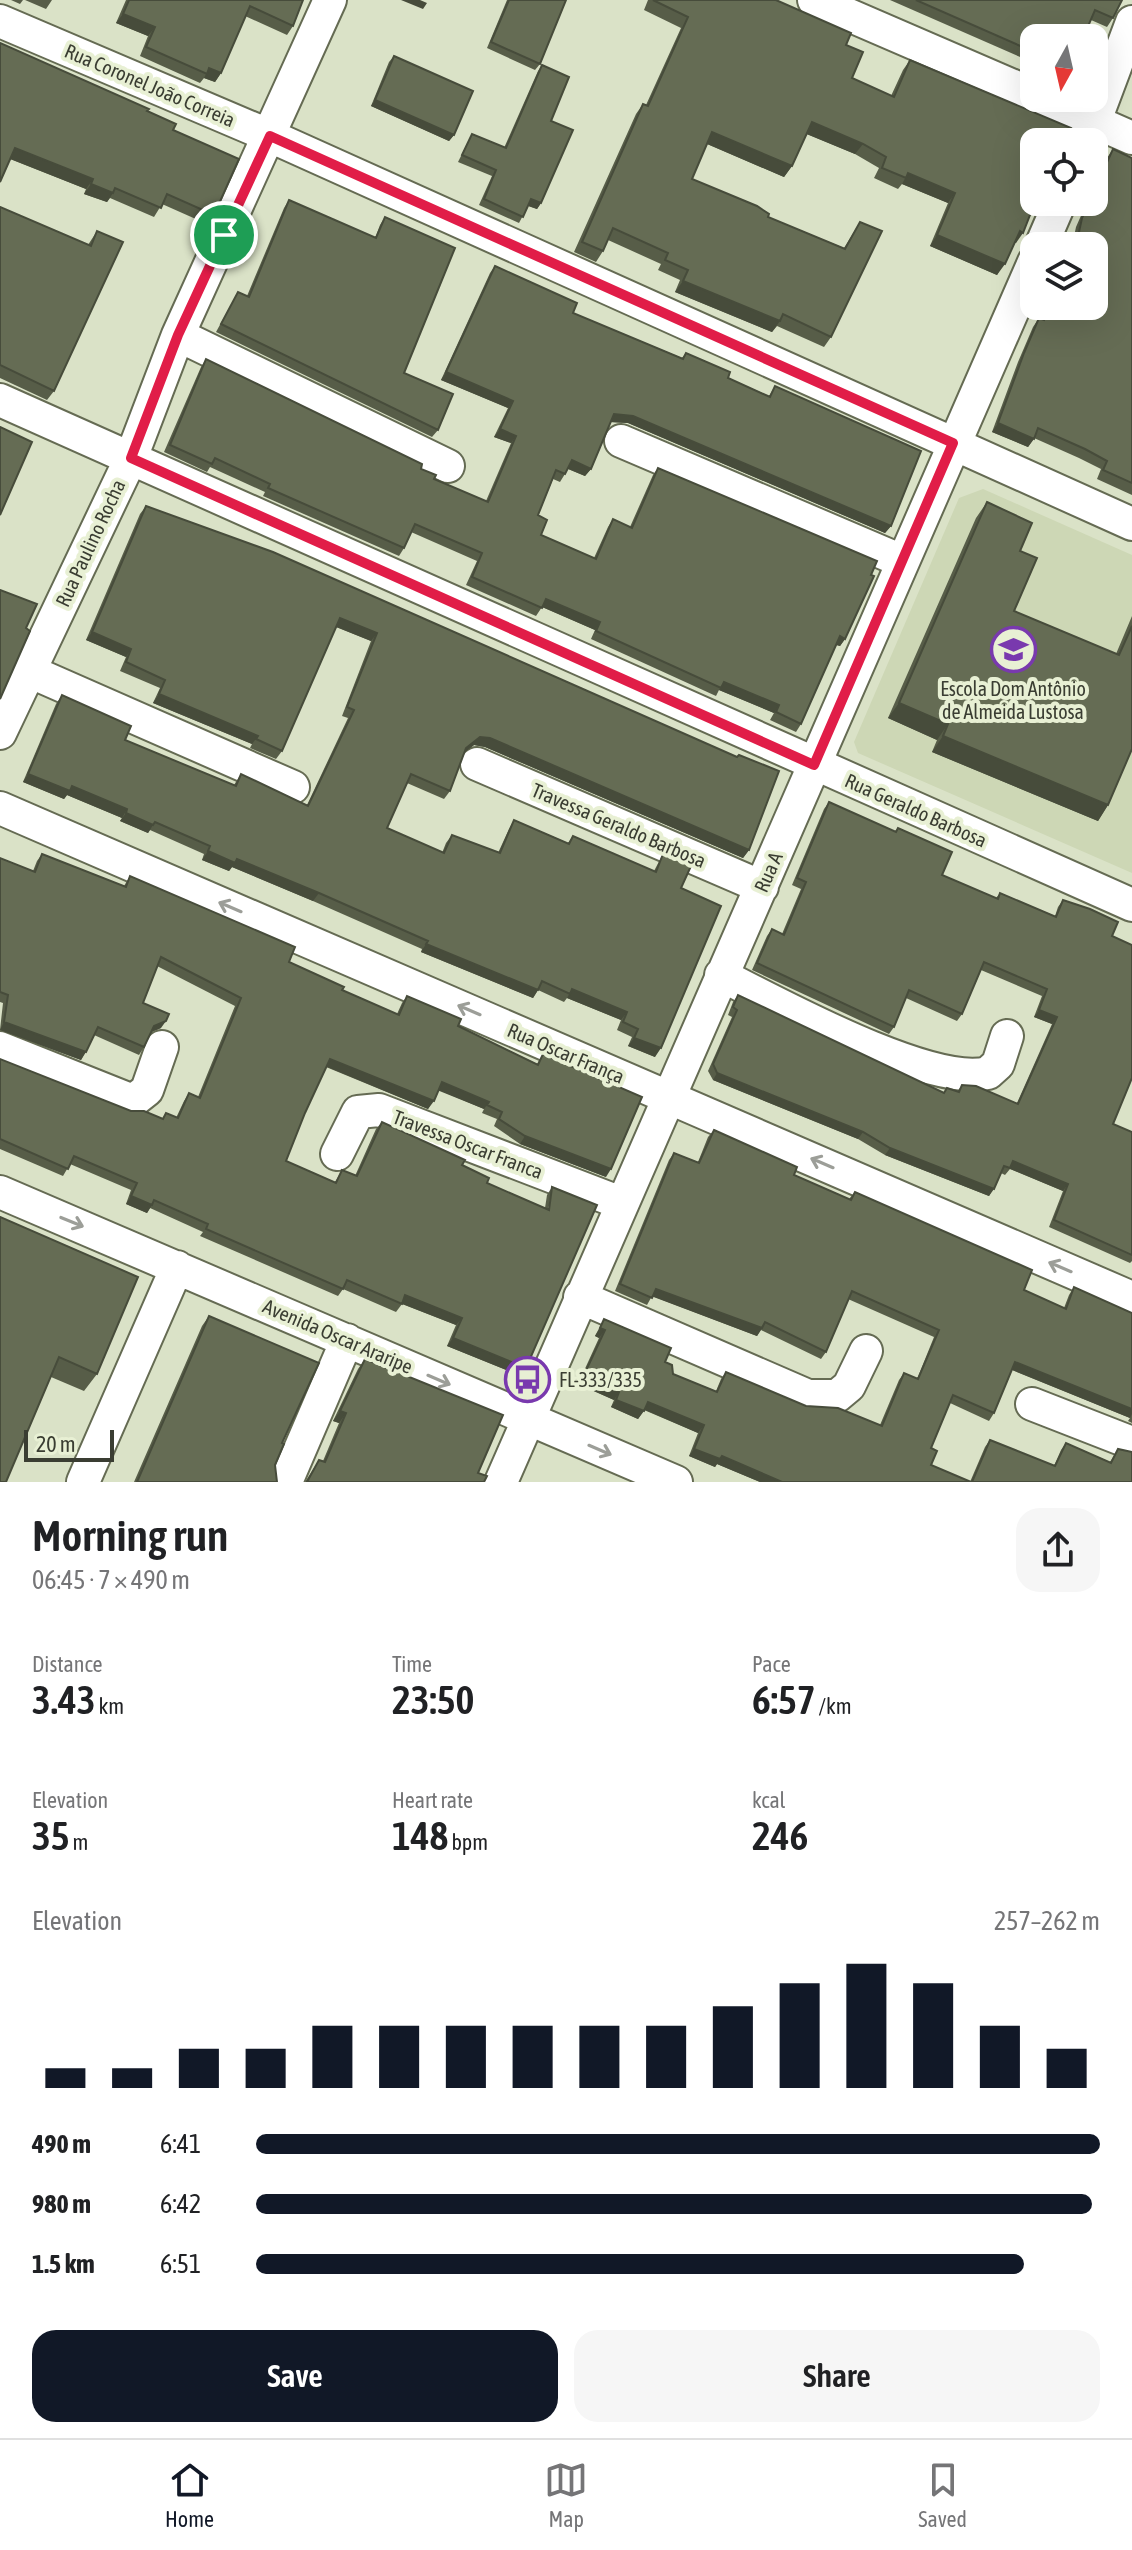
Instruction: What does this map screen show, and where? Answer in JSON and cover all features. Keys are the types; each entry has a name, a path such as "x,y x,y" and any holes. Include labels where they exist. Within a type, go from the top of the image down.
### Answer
{"street":[{"name":"Rua Paulino Rocha","path":"0,733 131,458 178,335 330,0"},
{"path":"814,0 1020,89"},
{"name":"Rua Coronel João Correia","path":"0,21 270,136 1132,524"},
{"path":"1093,128 1132,22"},
{"path":"1062,112 1086,128"},
{"path":"1108,134 1132,138"},
{"name":"Rua A","path":"501,1482 1020,293"},
{"path":"178,335 448,466"},
{"name":"Rua Geraldo Barbosa","path":"0,400 1132,905"},
{"path":"621,441 902,561"},
{"path":"29,671 293,787"},
{"name":"Travessa Geraldo Barbosa","path":"477,764 762,887"},
{"name":"Rua Oscar França","path":"0,808 1132,1298"},
{"path":"721,975 809,1020 921,1065 957,1074 988,1073 998,1064 1007,1036"},
{"path":"0,1048 133,1101 147,1090 162,1047"},
{"name":"Travessa Oscar Franca","path":"337,1154 358,1112 379,1110 621,1203"},
{"name":"Avenida Oscar Araripe","path":"0,1192 676,1482"},
{"path":"83,1482 177,1267"},
{"path":"580,1297 808,1396 837,1396 849,1386 866,1351"},
{"path":"286,1482 347,1340"},
{"path":"1032,1404 1132,1443"}],"shaded area":[{"name":"Escola Dom Antônio de Almeida Lustosa","path":"983,489 1132,555 1132,873 858,753 854,742 959,498"}],"building":[{"path":"129,0 303,0 293,26 250,6 221,73 209,68 207,74 146,47 155,27 123,14"},
{"path":"509,0 566,0 540,64 491,42"},
{"path":"653,0 776,0 851,33 846,45 863,52 852,78 894,97 910,60 1020,106 1020,112 1033,112 1071,128 1020,128 1020,216 1030,216 1005,264 937,235 955,193 908,173 906,178 882,168 886,157 812,122 792,166 712,132 692,179 757,206 769,214 768,217 845,249 860,222 882,231 831,337 783,314 780,321 683,281 688,270 665,260 668,253 613,228 603,251 582,242 643,104 648,106 688,17"},
{"path":"916,0 1122,0 1113,18 1095,10 1089,24 1020,24 1020,46"},
{"path":"0,43 149,109 147,111 176,124 173,130 239,159 214,215 167,194 161,208 115,188 113,193 91,184 93,179 15,148 0,182"},
{"path":"394,56 473,91 454,135 375,100"},
{"path":"542,65 569,77 551,121 573,130 541,203 531,199 523,217 484,199 496,170 462,155 472,134 506,148"},
{"path":"1113,149 1132,158 1132,483 1103,470 1107,461 1085,449 1038,428 1034,439 998,423 1038,320 1108,320 1108,232 1079,232 1083,216 1108,216 1108,160"},
{"path":"289,200 376,238 385,217 455,248 404,373 453,394 438,430 221,324 238,292 249,297"},
{"path":"0,207 91,246 97,231 123,242 54,391 0,365"},
{"path":"495,266 577,303 573,313 683,359 686,353 730,372 728,378 770,397 775,386 921,451 891,526 633,416 614,414 591,469 572,460 565,474 556,470 538,515 547,520 541,535 596,559 613,519 632,528 658,468 877,561 871,575 874,576 845,639 840,636 801,724 776,712 779,705 724,682 721,688 596,631 600,622 546,599 542,608 472,577 482,553 415,524 404,548 268,488 270,484 215,458 212,464 170,445 206,359 422,464 421,469 436,475 434,479 488,502 516,436 500,429 513,401 446,372"},
{"path":"0,427 32,442 0,515"},
{"path":"987,502 1032,523 1020,551 1037,558 1014,611 1119,655 1132,626 1132,749 1108,805 943,736 948,724 899,703"},
{"path":"146,506 273,552 737,757 739,755 779,771 749,850 490,738 480,737 466,748 450,791 411,774 387,828 444,853 452,835 500,853 514,820 569,844 573,836 656,872 663,854 691,866 681,888 721,906 661,1048 634,1038 638,1029 623,1022 627,1012 572,989 570,994 542,981 538,990 426,944 428,941 319,893 237,859 235,863 208,851 210,846 126,813 127,809 72,786 70,791 28,774 62,695 131,726 125,740 236,786 241,774 308,806 354,710 347,707 377,633 340,618 282,751 256,739 258,736 159,694 165,680 126,662 131,649 92,632"},
{"path":"0,590 37,604 26,628 30,631 0,699"},
{"path":"829,802 896,832 898,828 952,852 942,875 998,899 1000,893 1056,917 1063,900 1118,922 1112,936 1132,945 1132,1078 1113,1124 1132,1132 1132,1255 1054,1220 1068,1184 1013,1161 1010,1168 1004,1166 994,1189 717,1073 713,1064 737,1010 733,1007 738,995 944,1093 947,1088 959,1092 962,1085 976,1086 1018,1104 1057,1017 1039,1010 1047,989 984,962 962,1014 909,990 894,1027 757,963 772,929 784,935 806,882 797,878"},
{"path":"42,854 126,887 130,876 295,947 289,962 399,1015 407,996 461,1019 458,1026 538,1065 543,1054 642,1097 611,1169 525,1136 499,1119 502,1112 487,1105 489,1102 442,1082 434,1101 330,1059 305,1113 286,1161 336,1183 342,1170 357,1176 382,1122 465,1160 462,1165 489,1178 487,1183 549,1210 552,1187 597,1205 526,1368 453,1338 462,1318 405,1295 402,1304 347,1280 343,1289 206,1229 208,1224 154,1200 152,1205 131,1196 137,1183 74,1156 68,1169 0,1139 0,1059 131,1111 144,1111 163,1119 166,1113 178,1118 189,1093 200,1098 241,998 161,957 143,1003 169,1014 166,1021 154,1026 144,1047 98,1027 86,1052 4,1022 8,995 0,992 0,858 35,872"},
{"path":"714,1130 797,1167 794,1175 851,1200 855,1192 1032,1270 1024,1290 1066,1309 1074,1287 1132,1313 1132,1409 1015,1362 994,1413 953,1395 931,1448 937,1451 931,1465 971,1482 782,1482 722,1456 720,1459 694,1449 704,1425 648,1402 644,1411 616,1400 619,1392 583,1377 605,1330 600,1328 604,1319 671,1348 665,1362 672,1365 673,1374 717,1392 726,1372 806,1406 838,1408 882,1426 904,1373 918,1379 939,1330 852,1291 826,1352 765,1322 762,1328 656,1289 652,1298 620,1284 674,1153 699,1163"},
{"path":"0,1217 138,1277 97,1374 59,1357 6,1482 0,1482"},
{"path":"209,1316 319,1363 282,1443 275,1465 277,1482 137,1482"},
{"path":"365,1359 503,1415 478,1473 487,1476 484,1482 307,1482 319,1460 325,1462 346,1413 340,1411"},
{"path":"990,1440 1055,1466 1066,1443 1111,1463 1118,1449 1132,1452 1132,1482 972,1482"}],"place":[{"name":"Escola Dom Antônio de Almeida Lustosa","path":"1013,649"},
{"name":"FL-333/335","path":"528,1379"}],"route":[{"path":"270,136 953,443 814,765 131,458 178,335 224,235 270,136"}]}
